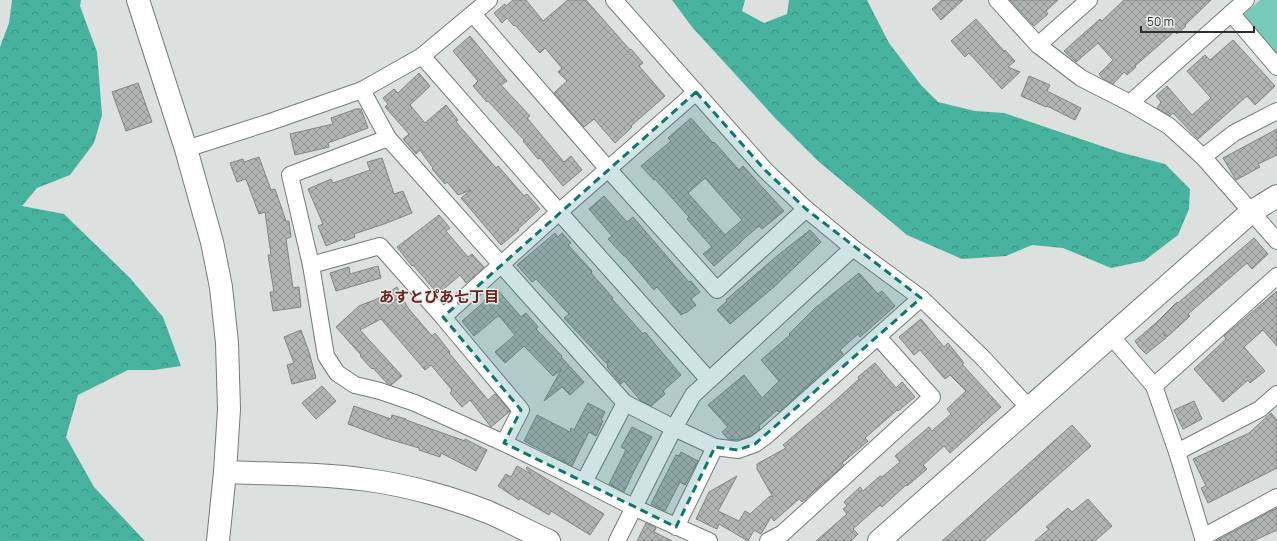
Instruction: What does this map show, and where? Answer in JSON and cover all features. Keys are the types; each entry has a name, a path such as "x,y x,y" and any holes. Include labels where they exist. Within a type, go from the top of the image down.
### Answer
{"street":[{"path":"138,0 186,149 212,242 221,287 227,343 229,409 218,541"},
{"path":"186,149 362,90 422,56 489,0"},
{"path":"614,0 765,170 806,209 853,248 921,298 984,360 1029,408"},
{"path":"998,0 1038,45 1081,78 1130,102 1169,126 1203,157 1277,241"},
{"path":"1038,45 1089,0"},
{"path":"1130,102 1246,0"},
{"path":"1230,13 1277,67"},
{"path":"472,14 717,290 806,209"},
{"path":"422,56 559,212 710,380"},
{"path":"362,90 388,138 625,403 715,447 738,450 755,444 766,436 921,298"},
{"path":"443,317 559,212 696,92"},
{"path":"1203,157 1234,133 1277,111"},
{"path":"388,138 290,175 311,265 326,356 338,373 355,385 380,391 415,403 504,443 633,507 709,541"},
{"path":"879,541 1251,212 1277,196"},
{"path":"311,265 380,246 443,317 521,410 504,443"},
{"path":"617,541 674,428 693,395 853,248"},
{"path":"1154,386 1277,276"},
{"path":"1111,336 1154,386 1177,452 1204,539 1277,497"},
{"path":"768,541 783,533 932,397 878,337"},
{"path":"1177,452 1260,409 1277,394"},
{"path":"584,482 625,403"},
{"path":"676,527 715,447"},
{"path":"224,472 333,476 369,480 402,486 448,498 489,513 549,541"}],"highlighted area":[{"path":"696,92 765,170 806,209 921,298 755,444 738,450 715,447 676,527 504,443 521,410 443,317"}],"green space":[{"path":"12,0 81,0 80,6 97,52 102,115 94,143 70,175 37,188 22,206 64,214 130,278 163,317 181,366 154,370 128,370 78,395 66,437 94,487 145,541 0,541 0,47 9,23"},
{"path":"672,0 745,0 742,11 764,23 787,14 789,0 867,0 889,43 921,85 938,102 975,111 1004,113 1119,152 1165,164 1190,189 1189,209 1178,235 1144,261 1111,268 1063,248 1032,245 1006,256 962,259 907,235 818,161 776,119 692,27"},
{"path":"1260,0 1277,0 1277,55 1242,16"}],"building":[{"path":"513,0 526,0 543,21 568,0 586,0 643,63 639,66 665,96 631,126 632,127 615,143 594,119 584,127 554,93 567,81 558,72 562,68 545,48 540,53 507,18 502,23 494,13 505,4 506,6"},
{"path":"942,0 963,0 941,20 932,9"},
{"path":"1010,0 1058,0 1046,11 1048,14 1034,26"},
{"path":"1124,0 1211,0 1177,34 1175,31 1135,66 1136,67 1127,75 1124,72 1113,84 1103,79 1099,74 1113,60 1098,43 1076,62 1064,51 1100,19 1102,21"},
{"path":"976,19 1004,51 1005,50 1015,61 1008,67 1020,72 1002,89 969,53 965,57 951,41"},
{"path":"470,36 507,81 501,85 530,116 527,118 564,162 571,156 582,170 563,186 540,158 538,159 523,141 524,140 473,86 478,81 453,51"},
{"path":"1233,40 1275,86 1255,105 1247,96 1198,139 1173,113 1170,116 1157,108 1161,102 1156,96 1167,86 1192,115 1211,98 1187,71 1205,55 1210,60"},
{"path":"419,73 430,86 410,105 425,123 446,105 458,120 456,122 496,168 498,166 524,196 527,194 540,209 501,245 461,198 471,190 458,195 447,182 445,184 432,169 433,168 420,150 416,154 403,139 409,134 385,107 388,104 383,98 394,89 398,93"},
{"path":"1029,76 1050,85 1047,91 1081,108 1075,120 1047,106 1046,107 1021,96"},
{"path":"138,83 152,122 126,131 112,92"},
{"path":"356,109 361,109 368,128 328,143 329,147 295,155 290,134 333,124 331,118"},
{"path":"691,118 739,170 743,166 784,211 762,229 759,226 714,266 703,254 712,247 687,219 689,217 655,179 654,180 641,166 671,141 668,138","holes":["705,178 742,220 725,235 688,193"]},
{"path":"1277,129 1277,155 1258,164 1260,167 1236,180 1223,158"},
{"path":"259,157 271,190 275,189 286,221 289,221 291,237 286,239 293,288 299,287 301,307 273,311 270,292 274,292 268,255 271,255 265,212 259,214 246,179 237,182 230,163 243,159 244,162"},
{"path":"382,158 394,194 403,191 412,213 354,234 355,237 344,241 343,239 326,246 318,226 323,224 308,189 331,179 333,183 370,170 367,162"},
{"path":"604,196 627,222 633,217 689,282 691,281 700,292 691,299 696,305 686,313 681,315 657,287 654,290 625,256 608,239 612,236 589,209"},
{"path":"439,215 450,228 446,231 468,257 472,254 484,267 466,283 460,275 438,294 397,247"},
{"path":"810,230 821,242 775,286 730,324 717,310 727,301 726,300 777,256"},
{"path":"555,233 558,237 562,233 571,243 568,245 592,271 591,273 613,298 612,299 643,334 645,332 681,375 663,391 665,394 651,406 641,401 624,381 621,384 607,367 609,361 606,363 564,318 569,314 536,279 532,282 517,265"},
{"path":"1254,238 1268,254 1252,269 1247,263 1188,314 1190,316 1167,337 1163,333 1166,338 1146,354 1135,341 1177,302 1178,303"},
{"path":"378,266 381,278 336,291 330,273 349,267 350,274"},
{"path":"859,273 878,294 882,291 895,306 860,337 858,334 840,350 843,354 779,412 777,410 759,426 760,429 751,436 737,440 728,439 722,432 728,427 708,405 744,375 762,398 779,381 761,360 790,335 789,334 814,309"},
{"path":"397,287 408,308 432,336 435,333 450,352 449,353 488,400 495,394 510,411 491,427 470,400 462,407 450,393 452,390 431,365 425,370 381,319 360,330 402,376 391,385 387,383 373,368 372,369 336,327 359,306 377,299"},
{"path":"496,288 521,317 526,313 538,327 536,329 584,382 570,395 562,387 544,401 561,370 553,376 524,346 505,363 495,352 515,335 500,317 498,316 474,336 462,321 485,301 484,300"},
{"path":"1277,291 1277,346 1263,330 1244,347 1265,371 1250,383 1248,380 1223,402 1194,369 1226,339 1224,336"},
{"path":"921,319 944,347 948,343 964,363 962,364 1001,407 950,453 944,446 923,465 927,469 907,486 906,485 882,507 880,505 853,529 858,534 851,541 816,541 847,514 843,509 847,506 844,502 860,487 863,491 880,476 882,477 900,462 895,456 929,427 932,431 951,414 947,409 966,391 950,375 945,379 920,350 914,355 899,337"},
{"path":"301,330 316,378 292,384 287,365 294,363 284,337"},
{"path":"875,363 896,388 902,382 915,397 898,411 897,410 865,438 868,441 842,463 844,465 802,502 799,499 774,521 771,517 761,534 754,530 748,541 719,524 717,529 696,519 709,492 737,476 718,511 739,521 745,511 750,514 770,496 773,497 757,469 757,464 786,448 783,445 836,400 859,379 858,377"},
{"path":"322,386 336,401 316,419 302,403"},
{"path":"1194,401 1202,419 1183,429 1174,410"},
{"path":"588,403 605,412 601,420 603,421 596,436 589,432 572,466 524,441 537,415 570,432 571,428 574,430"},
{"path":"354,406 391,419 392,415 406,419 465,441 465,439 487,450 476,471 441,453 440,457 419,450 419,448 385,438 348,424"},
{"path":"1271,413 1277,420 1277,468 1208,503 1201,488 1206,486 1193,459 1249,433"},
{"path":"1072,425 1091,446 984,541 942,541"},
{"path":"632,427 652,437 624,492 609,484 626,450 621,447"},
{"path":"681,452 698,461 685,485 680,482 665,511 651,504 676,455 679,456"},
{"path":"517,466 531,474 526,468 527,467 604,514 590,535 551,511 549,515 520,498 519,500 498,486 506,474 511,477"},
{"path":"1088,499 1112,526 1095,541 1035,541 1049,529 1046,527 1068,508 1072,512"},
{"path":"1277,508 1277,530 1253,541 1216,541"},
{"path":"646,523 656,528 654,532 672,541 637,541"}],"district":[{"name":"あすとぴあ七丁目","path":"439,296"}]}
